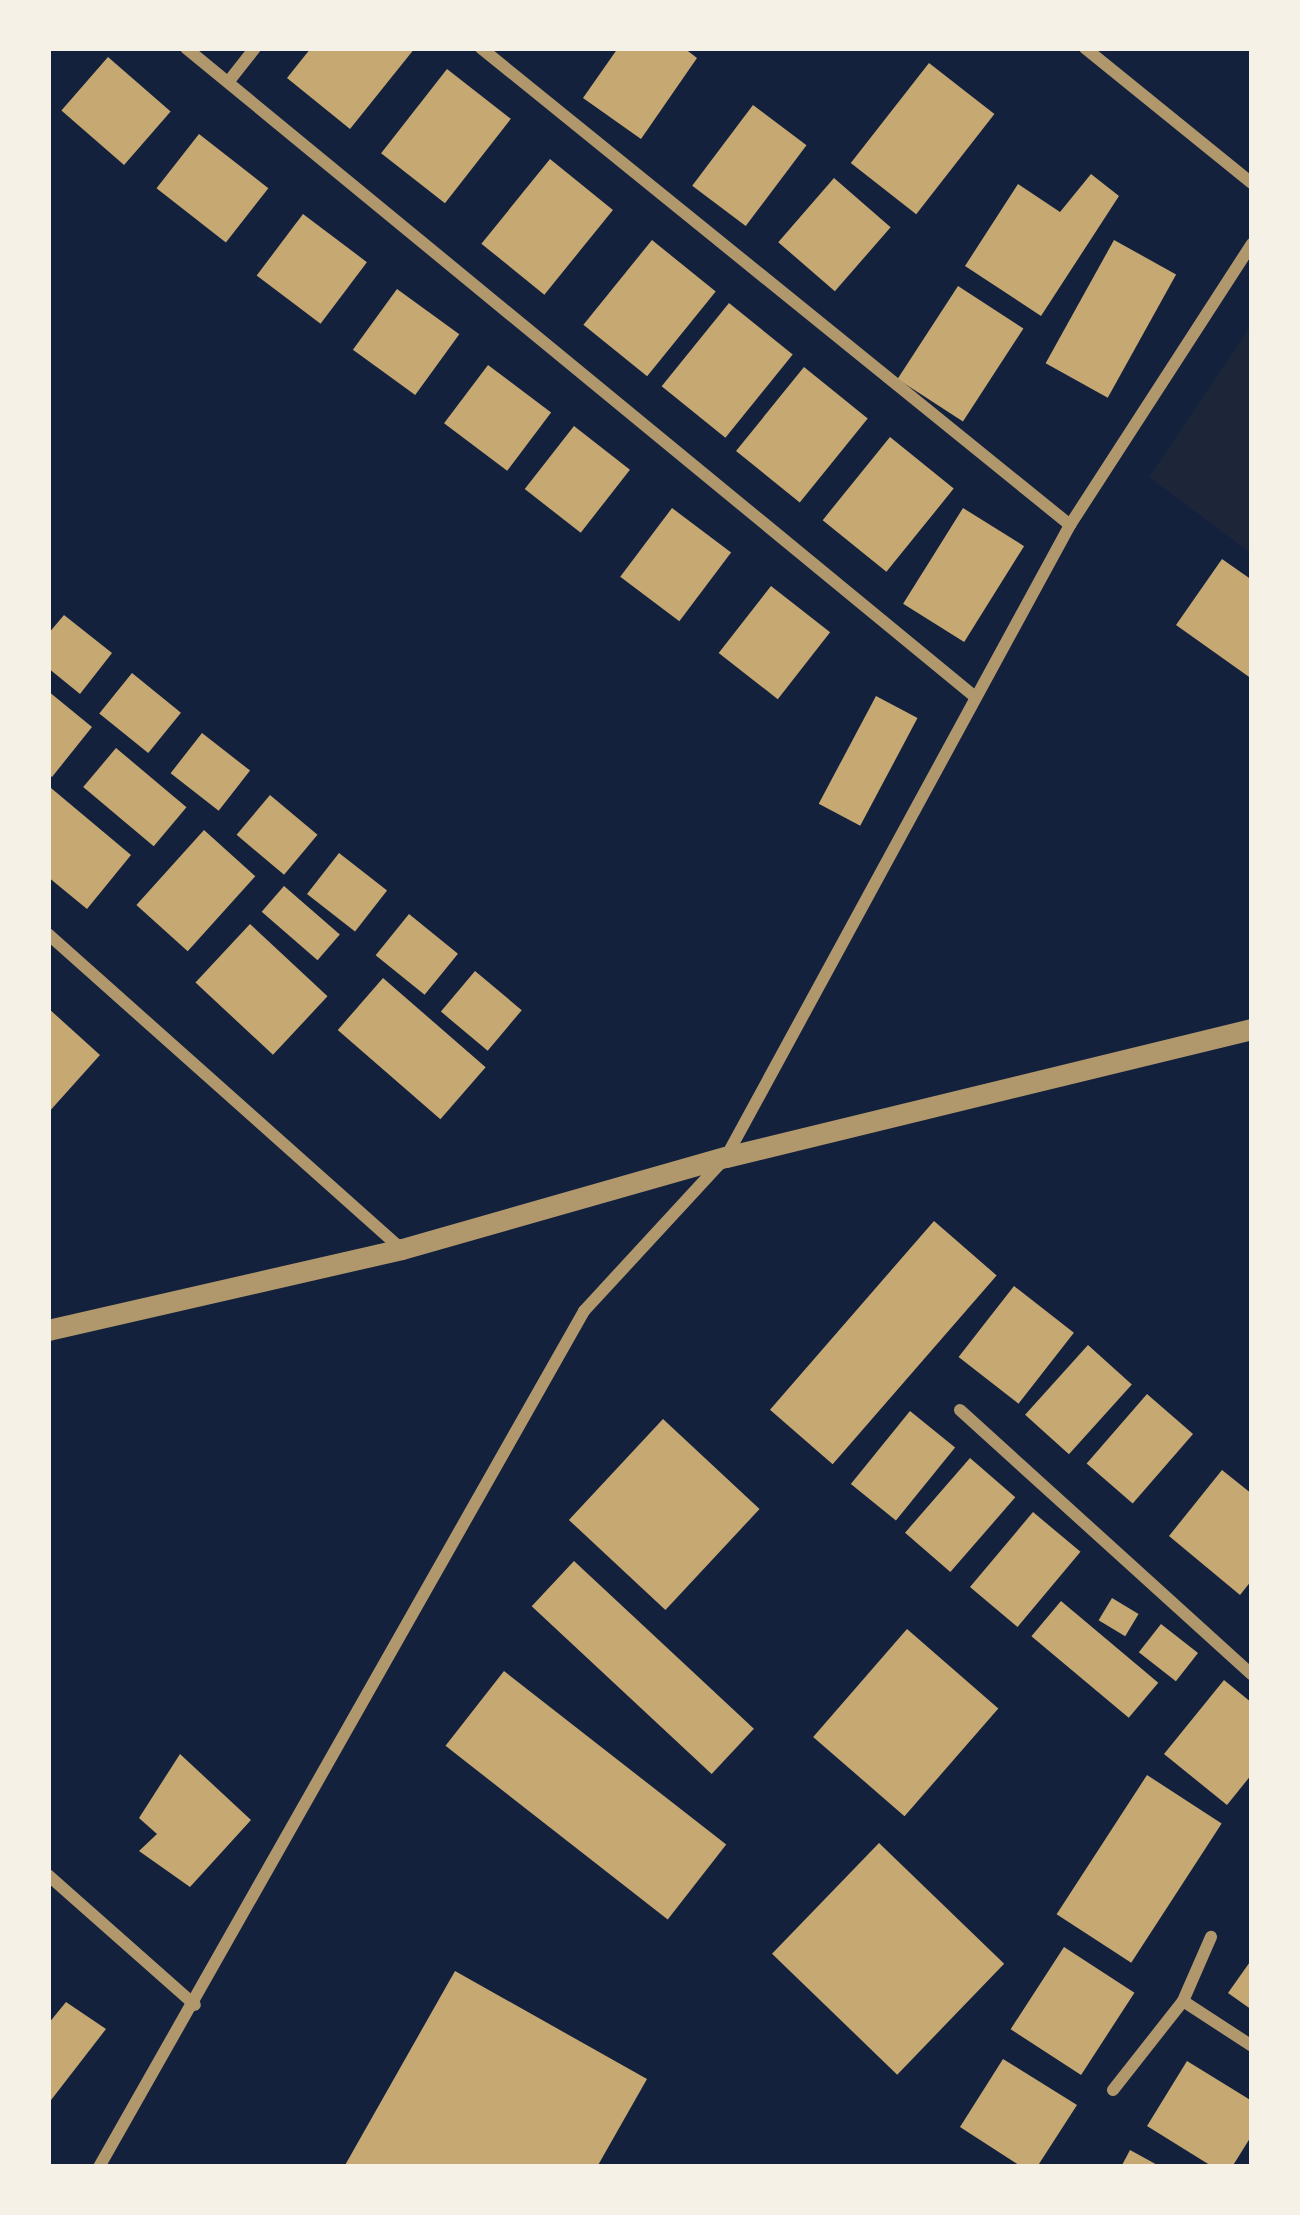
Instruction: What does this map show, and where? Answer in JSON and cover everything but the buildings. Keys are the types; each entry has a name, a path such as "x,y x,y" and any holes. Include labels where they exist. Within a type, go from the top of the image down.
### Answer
{"street":[{"path":"186,48 974,696"},
{"path":"229,80 255,48"},
{"path":"481,48 1070,525"},
{"path":"1085,48 1252,183"},
{"path":"99,2167 195,2005 584,1311 726,1156 1070,525 1252,244"},
{"path":"48,934 402,1250"},
{"path":"48,1330 402,1250 726,1156 1252,1029"},
{"path":"960,1410 1252,1675"},
{"path":"48,1876 195,2005"},
{"path":"1114,2090 1183,2001 1211,1937"},
{"path":"1183,2001 1252,2046"}],"shaded area":[{"path":"1252,324 1252,554 1149,477"}]}
